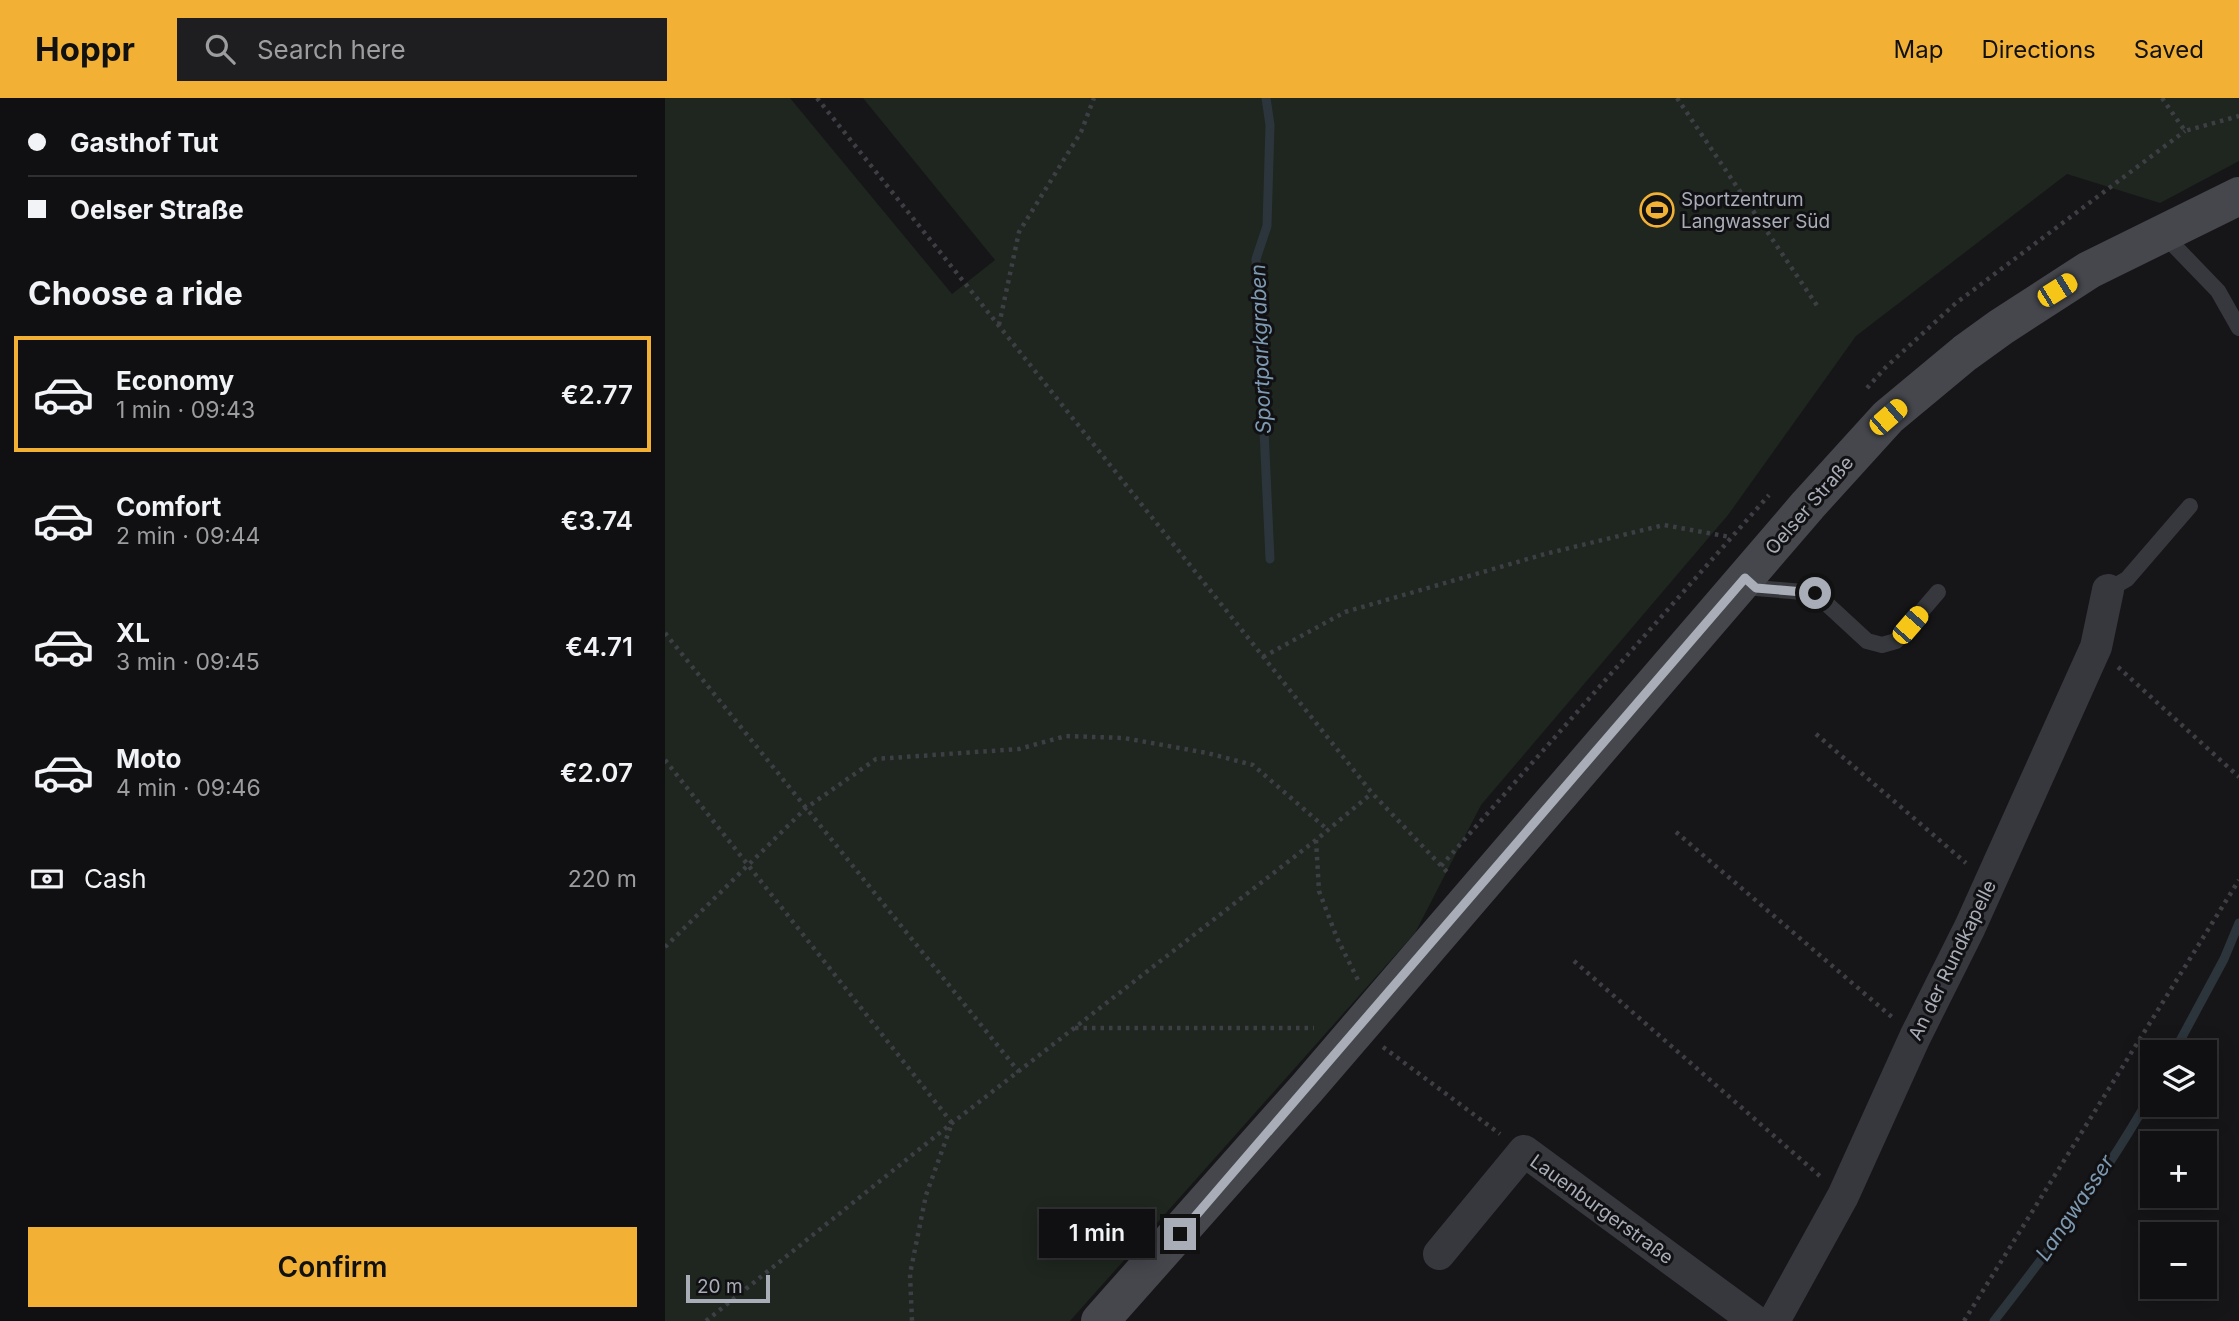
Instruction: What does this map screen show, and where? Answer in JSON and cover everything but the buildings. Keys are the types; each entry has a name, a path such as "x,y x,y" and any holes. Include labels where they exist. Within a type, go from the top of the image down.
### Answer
{"main road":[{"name":"Oelser Straße","path":"1101,1321 1358,1029 1856,450 1888,417 2001,327 2041,300 2089,270 2239,195"}],"street":[{"name":"An der Rundkapelle","path":"1774,1321 1843,1196 1989,883 2096,647 2108,590"},
{"name":"Lauenburgerstraße","path":"1439,1254 1524,1151 1755,1321"}],"lane":[{"path":"2161,233 2218,290 2239,328"},
{"path":"2108,590 2127,579 2190,506"},
{"path":"1745,578 1756,588 1815,593 1867,641 1882,645 1896,641 1938,593"}],"path":[{"path":"817,98 1371,793 1471,897"},
{"path":"999,326 1019,232 1081,132 1094,98"},
{"path":"1677,98 1818,307"},
{"path":"2162,98 2185,131 2239,116"},
{"path":"1263,657 1345,612 1545,554 1664,525 1730,537"},
{"path":"665,633 1019,1072"},
{"path":"2096,647 2239,777"},
{"path":"1816,734 1989,883"},
{"path":"665,947 806,808 876,759 1019,750 1066,736 1113,738 1207,753 1253,765 1328,830"},
{"path":"665,760 952,1123"},
{"path":"706,1321 952,1123 1316,840 1371,793"},
{"path":"1675,832 1915,1037"},
{"path":"1316,840 1319,891 1337,939 1362,989 1358,1029"},
{"path":"1964,1321 2239,880"},
{"path":"1574,961 1843,1196"},
{"path":"1075,1028 1358,1029 1524,1151"},
{"path":"912,1321 910,1274 926,1195 952,1123"}],"shaded area":[{"path":"665,98 790,98 952,294 995,260 863,98 2239,98 2239,161 2160,203 2067,174 1856,336 1728,515 1481,805 1415,933 1070,1321 665,1321"}],"waterway":[{"name":"Sportparkgraben","path":"1266,98 1270,125 1267,226 1256,259 1270,559"},
{"name":"Langwasser","path":"2180,1040 2224,959 2239,923"},
{"name":"Langwasser","path":"1994,1321 2078,1209 2140,1114"}],"place":[{"name":"Sportzentrum Langwasser Süd","path":"1657,210"}],"route":[{"path":"1180,1234 1745,578 1756,588 1815,593"}]}
